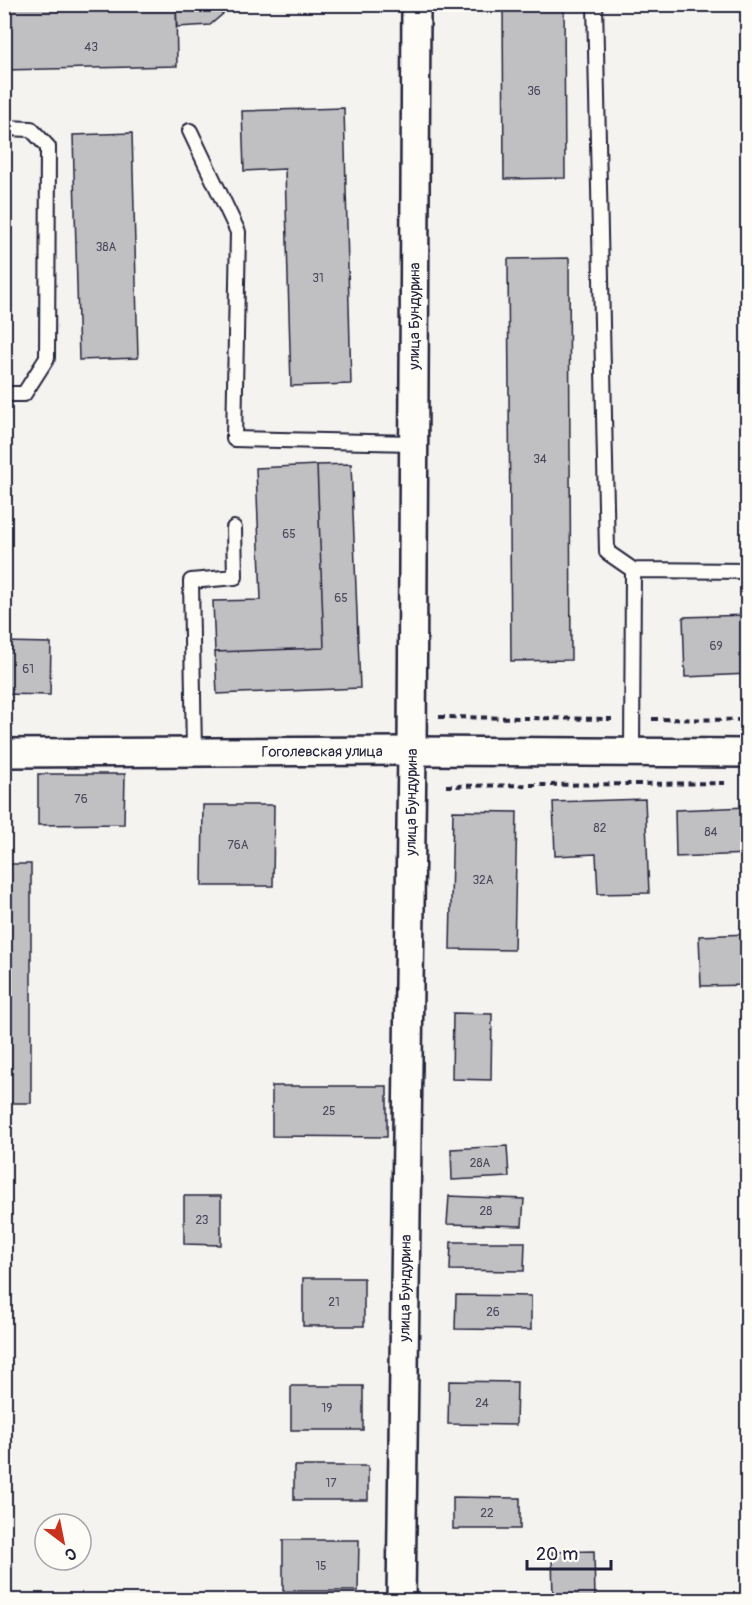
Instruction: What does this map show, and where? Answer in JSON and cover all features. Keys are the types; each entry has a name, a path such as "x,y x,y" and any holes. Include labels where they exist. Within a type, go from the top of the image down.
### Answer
{"street":[{"name":"улица Бундурина","path":"401,1600 412,751 416,4"},
{"name":"Гоголевская улица","path":"4,753 412,751 747,753"}],"lane":[{"path":"595,4 607,552 633,570 747,571"},
{"path":"4,128 31,129 48,147 48,159 47,358 24,394 4,394"},
{"path":"189,131 238,232 234,439 413,442"},
{"path":"194,752 191,581 235,577 234,528"},
{"path":"632,753 633,570"}],"path":[{"path":"412,716 747,720"},
{"path":"446,786 736,783"}],"building":[{"path":"4,4 176,4 177,66 4,70"},
{"path":"176,4 229,4 224,13 210,25 177,27"},
{"path":"503,4 564,4 565,178 504,179"},
{"path":"344,108 351,384 291,386 285,169 244,171 242,111"},
{"path":"132,133 138,358 79,360 73,135"},
{"path":"569,258 571,660 511,661 508,259"},
{"path":"351,464 360,688 217,694 215,652 324,648 317,465"},
{"path":"317,465 324,648 215,652 213,601 261,600 256,468"},
{"path":"748,615 748,674 685,677 683,617"},
{"path":"4,642 51,643 50,695 4,694"},
{"path":"38,774 125,774 124,824 38,825"},
{"path":"645,799 649,893 598,894 596,854 555,856 553,802"},
{"path":"203,805 274,805 273,886 202,886"},
{"path":"748,807 748,854 676,857 675,810"},
{"path":"453,811 517,812 514,950 450,949"},
{"path":"4,864 31,864 31,1103 4,1103"},
{"path":"748,934 748,985 701,986 699,936"},
{"path":"453,1013 492,1014 491,1080 452,1079"},
{"path":"272,1086 387,1086 387,1137 272,1136"},
{"path":"507,1146 509,1177 452,1180 451,1149"},
{"path":"184,1196 221,1196 221,1245 184,1244"},
{"path":"449,1196 524,1199 522,1226 447,1224"},
{"path":"451,1242 525,1242 524,1271 450,1270"},
{"path":"303,1278 364,1278 364,1326 303,1326"},
{"path":"456,1295 531,1296 531,1330 455,1329"},
{"path":"449,1381 517,1382 516,1425 448,1424"},
{"path":"291,1386 363,1386 363,1430 291,1430"},
{"path":"294,1466 368,1466 368,1500 294,1500"},
{"path":"453,1497 520,1498 520,1529 453,1529"},
{"path":"283,1540 359,1540 358,1591 283,1591"},
{"path":"594,1551 595,1600 553,1600 552,1552"}]}
